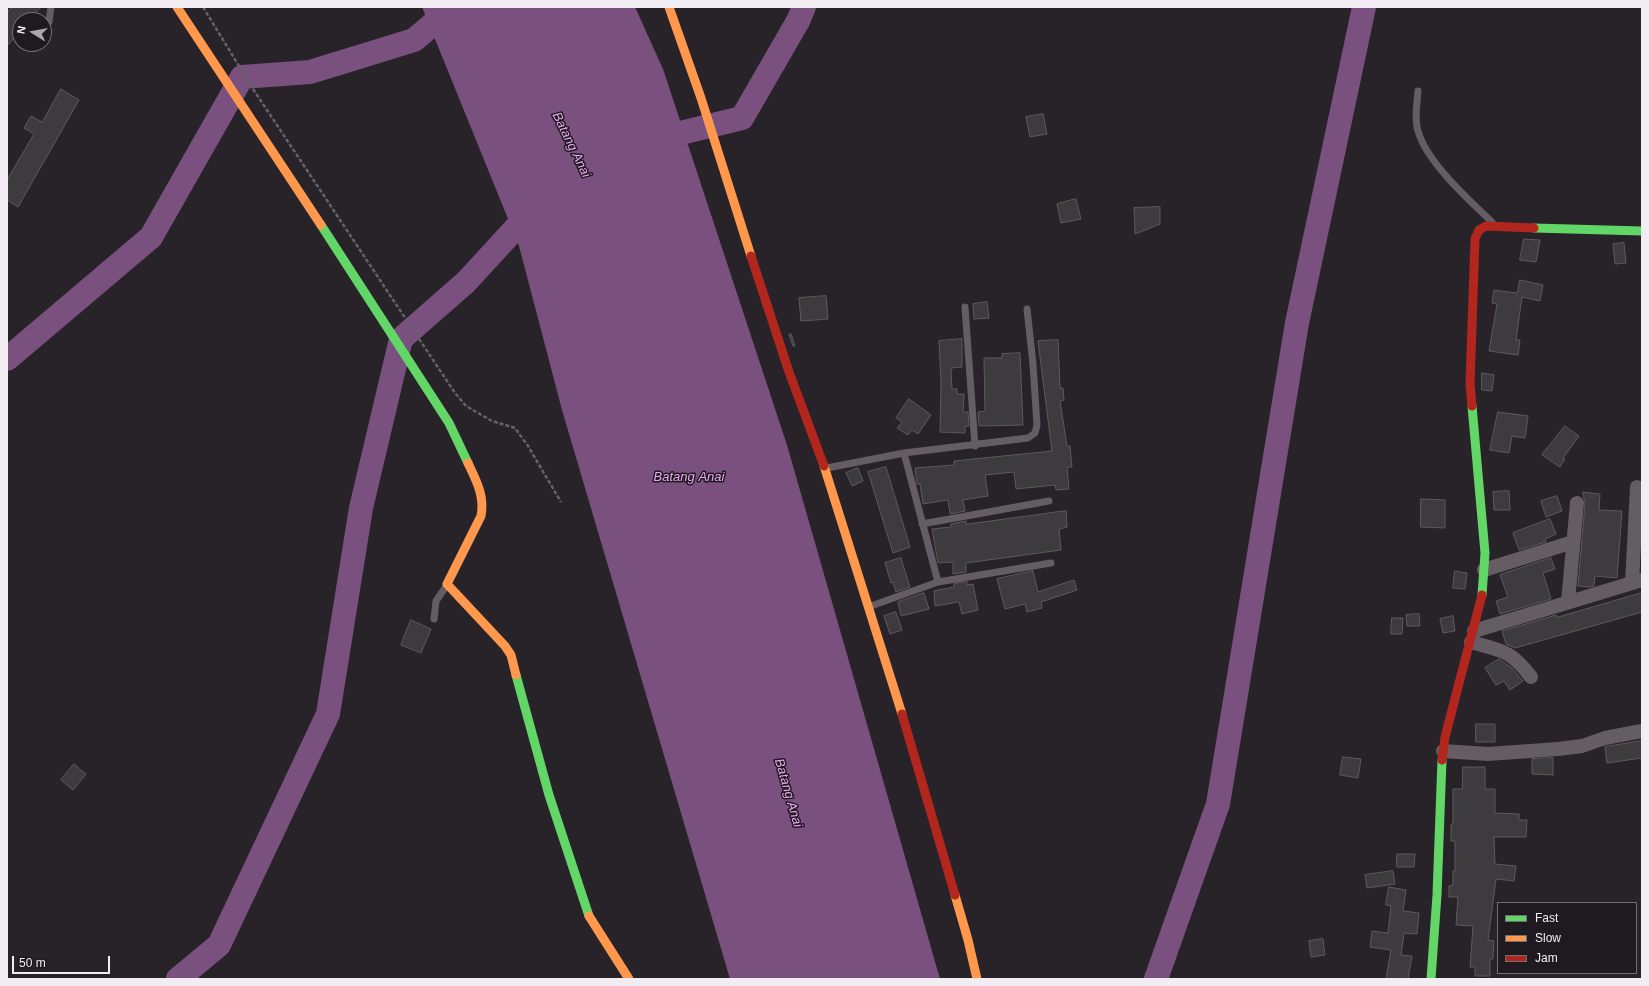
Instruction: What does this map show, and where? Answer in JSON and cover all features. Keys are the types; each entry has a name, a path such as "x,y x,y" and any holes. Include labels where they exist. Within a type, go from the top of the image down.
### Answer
{"street":[{"path":"177,7 285,169 449,424 482,496 483,505 477,526 447,584 505,646 511,655 549,794 589,916 629,979"},
{"path":"669,7 703,104 789,371 825,469 869,607 902,712 946,868 973,955 977,979"},
{"path":"1431,979 1437,895 1440,773 1445,737 1482,596 1486,553 1470,384 1473,249 1479,230 1486,226 1642,231"},
{"path":"1472,636 1568,602 1637,582 1637,487"},
{"path":"1568,602 1577,503"},
{"path":"1484,570 1573,542"},
{"path":"1472,636 1511,655 1520,662 1531,677"},
{"path":"1443,751 1488,754 1558,749 1582,746 1605,738 1642,731"}],"lane":[{"path":"1418,91 1416,113 1418,134 1429,152 1465,195 1497,226"},
{"path":"965,307 975,446"},
{"path":"825,469 904,453 1018,441 1028,438 1035,433 1037,425 1033,364 1027,309"},
{"path":"904,453 938,582"},
{"path":"922,524 1049,501"},
{"path":"869,607 938,582 1051,563"},
{"path":"434,619 436,601 447,584"}],"path":[{"path":"204,7 253,88 368,260 400,312 437,367 466,406 492,421 515,428 528,446 561,502"}],"water":[{"name":"Batang Anai","path":"422,7 635,7 663,69 787,445 940,979 730,979 562,410 519,246"}],"building":[{"path":"12,7 41,7 36,12 12,12 12,40 7,46 7,13"},
{"path":"61,89 79,100 18,207 7,200 7,180 34,134 24,128 31,116 42,122"},
{"path":"1043,114 1047,134 1030,137 1026,117"},
{"path":"1076,199 1081,219 1061,223 1057,204"},
{"path":"1160,207 1160,224 1135,234 1134,208"},
{"path":"1524,239 1540,240 1536,262 1520,260"},
{"path":"1624,243 1626,263 1615,264 1613,244"},
{"path":"1520,280 1543,285 1540,301 1522,297 1516,340 1520,340 1518,355 1489,351 1497,304 1492,303 1494,290 1517,293"},
{"path":"826,296 828,319 801,321 799,298"},
{"path":"987,302 989,318 974,319 973,304"},
{"path":"791,334 795,346 793,346 789,335"},
{"path":"962,339 962,367 951,368 952,389 957,389 957,394 964,394 963,412 968,412 969,426 965,426 965,433 940,432 941,382 939,341"},
{"path":"1058,340 1060,388 1063,388 1064,400 1060,401 1067,446 1070,446 1072,467 1067,467 1069,489 1056,490 1055,485 1016,489 1014,472 985,475 988,496 963,500 965,511 950,514 948,500 923,504 920,484 917,484 915,468 954,465 954,461 1052,451 1038,341"},
{"path":"1020,353 1023,425 979,426 978,412 985,411 984,358 1002,358 1002,354"},
{"path":"1482,373 1494,375 1492,391 1482,390"},
{"path":"909,399 931,415 918,434 912,430 908,435 897,428 902,422 896,418"},
{"path":"1498,412 1528,416 1525,438 1512,436 1509,453 1490,450"},
{"path":"1565,426 1579,436 1563,458 1565,459 1560,467 1542,455"},
{"path":"886,467 910,547 893,553 868,472"},
{"path":"858,468 863,481 852,486 846,473"},
{"path":"1509,491 1510,510 1494,510 1493,492"},
{"path":"1583,492 1600,494 1599,510 1622,511 1617,578 1595,576 1594,586 1590,587 1578,586 1585,504"},
{"path":"1557,496 1562,511 1546,517 1541,501"},
{"path":"1421,499 1445,500 1445,528 1421,527"},
{"path":"1066,511 1067,527 1059,529 1061,550 966,563 966,572 953,574 953,562 938,563 932,529 951,527 951,524 966,521 966,524"},
{"path":"1550,519 1556,534 1545,539 1546,542 1519,550 1513,533"},
{"path":"901,558 910,587 896,592 893,582 891,583 885,563"},
{"path":"1551,558 1555,569 1543,573 1551,599 1500,614 1496,601 1508,597 1500,575"},
{"path":"1033,571 1038,592 1074,580 1077,590 1041,602 1042,608 1027,612 1025,604 1005,609 997,579"},
{"path":"1455,571 1467,573 1465,589 1453,588"},
{"path":"967,582 967,585 973,584 978,610 962,614 959,602 935,606 934,591 954,587 954,584"},
{"path":"924,593 929,609 901,616 898,602"},
{"path":"1642,593 1642,612 1515,648 1506,644 1502,631 1556,615 1557,617"},
{"path":"896,612 902,630 890,634 884,616"},
{"path":"1419,614 1420,626 1407,626 1406,615"},
{"path":"1453,616 1455,631 1443,633 1440,619"},
{"path":"1392,618 1403,618 1402,634 1391,634"},
{"path":"411,620 431,629 421,653 401,645"},
{"path":"1499,659 1512,668 1523,681 1510,690 1504,681 1496,685 1485,668"},
{"path":"1476,724 1495,724 1495,742 1476,742"},
{"path":"1642,741 1642,758 1607,763 1605,747"},
{"path":"1343,757 1361,759 1358,778 1340,775"},
{"path":"1553,758 1553,775 1532,774 1532,759"},
{"path":"74,764 86,774 73,790 61,780"},
{"path":"1463,767 1485,767 1485,789 1495,789 1495,813 1519,814 1519,820 1527,820 1526,837 1494,837 1495,864 1516,866 1514,881 1496,879 1488,940 1494,941 1493,959 1490,959 1490,976 1475,976 1475,967 1470,967 1473,926 1456,925 1458,897 1449,897 1449,886 1453,885 1453,871 1455,871 1455,841 1451,841 1451,824 1453,824 1453,789 1462,789"},
{"path":"1397,854 1415,854 1414,867 1397,867"},
{"path":"1393,871 1395,884 1367,888 1365,875"},
{"path":"1389,887 1406,890 1403,911 1419,913 1417,934 1404,933 1401,955 1412,956 1408,979 1386,979 1391,950 1370,947 1372,931 1388,933 1391,906 1386,905"},
{"path":"1323,939 1325,955 1311,957 1309,941"}],"waterway":[{"path":"7,359 151,237 242,77 310,72 414,40 453,7"},
{"path":"652,140 742,118 798,21 804,7"},
{"path":"1156,979 1218,804 1297,323 1364,7"},
{"path":"178,979 219,945 328,714 361,508 401,339 466,282 535,207"}],"traffic: fast":[{"path":"321,225 449,423 468,463"},
{"path":"1534,228 1642,231"},
{"path":"1472,406 1485,553 1482,595"},
{"path":"516,675 549,795 589,916"},
{"path":"1431,979 1437,895 1442,760"}],"traffic: slow":[{"path":"177,7 321,225"},
{"path":"669,7 701,98 751,256"},
{"path":"468,463 481,495 481,516 447,584 505,646 511,655 516,675"},
{"path":"824,466 902,714"},
{"path":"955,895 977,979"},
{"path":"589,916 629,979"}],"traffic: jam":[{"path":"1472,406 1470,384 1475,239 1479,230 1486,226 1534,228"},
{"path":"751,256 789,372 824,466"},
{"path":"1442,760 1445,737 1482,595"},
{"path":"902,714 955,895"}]}
